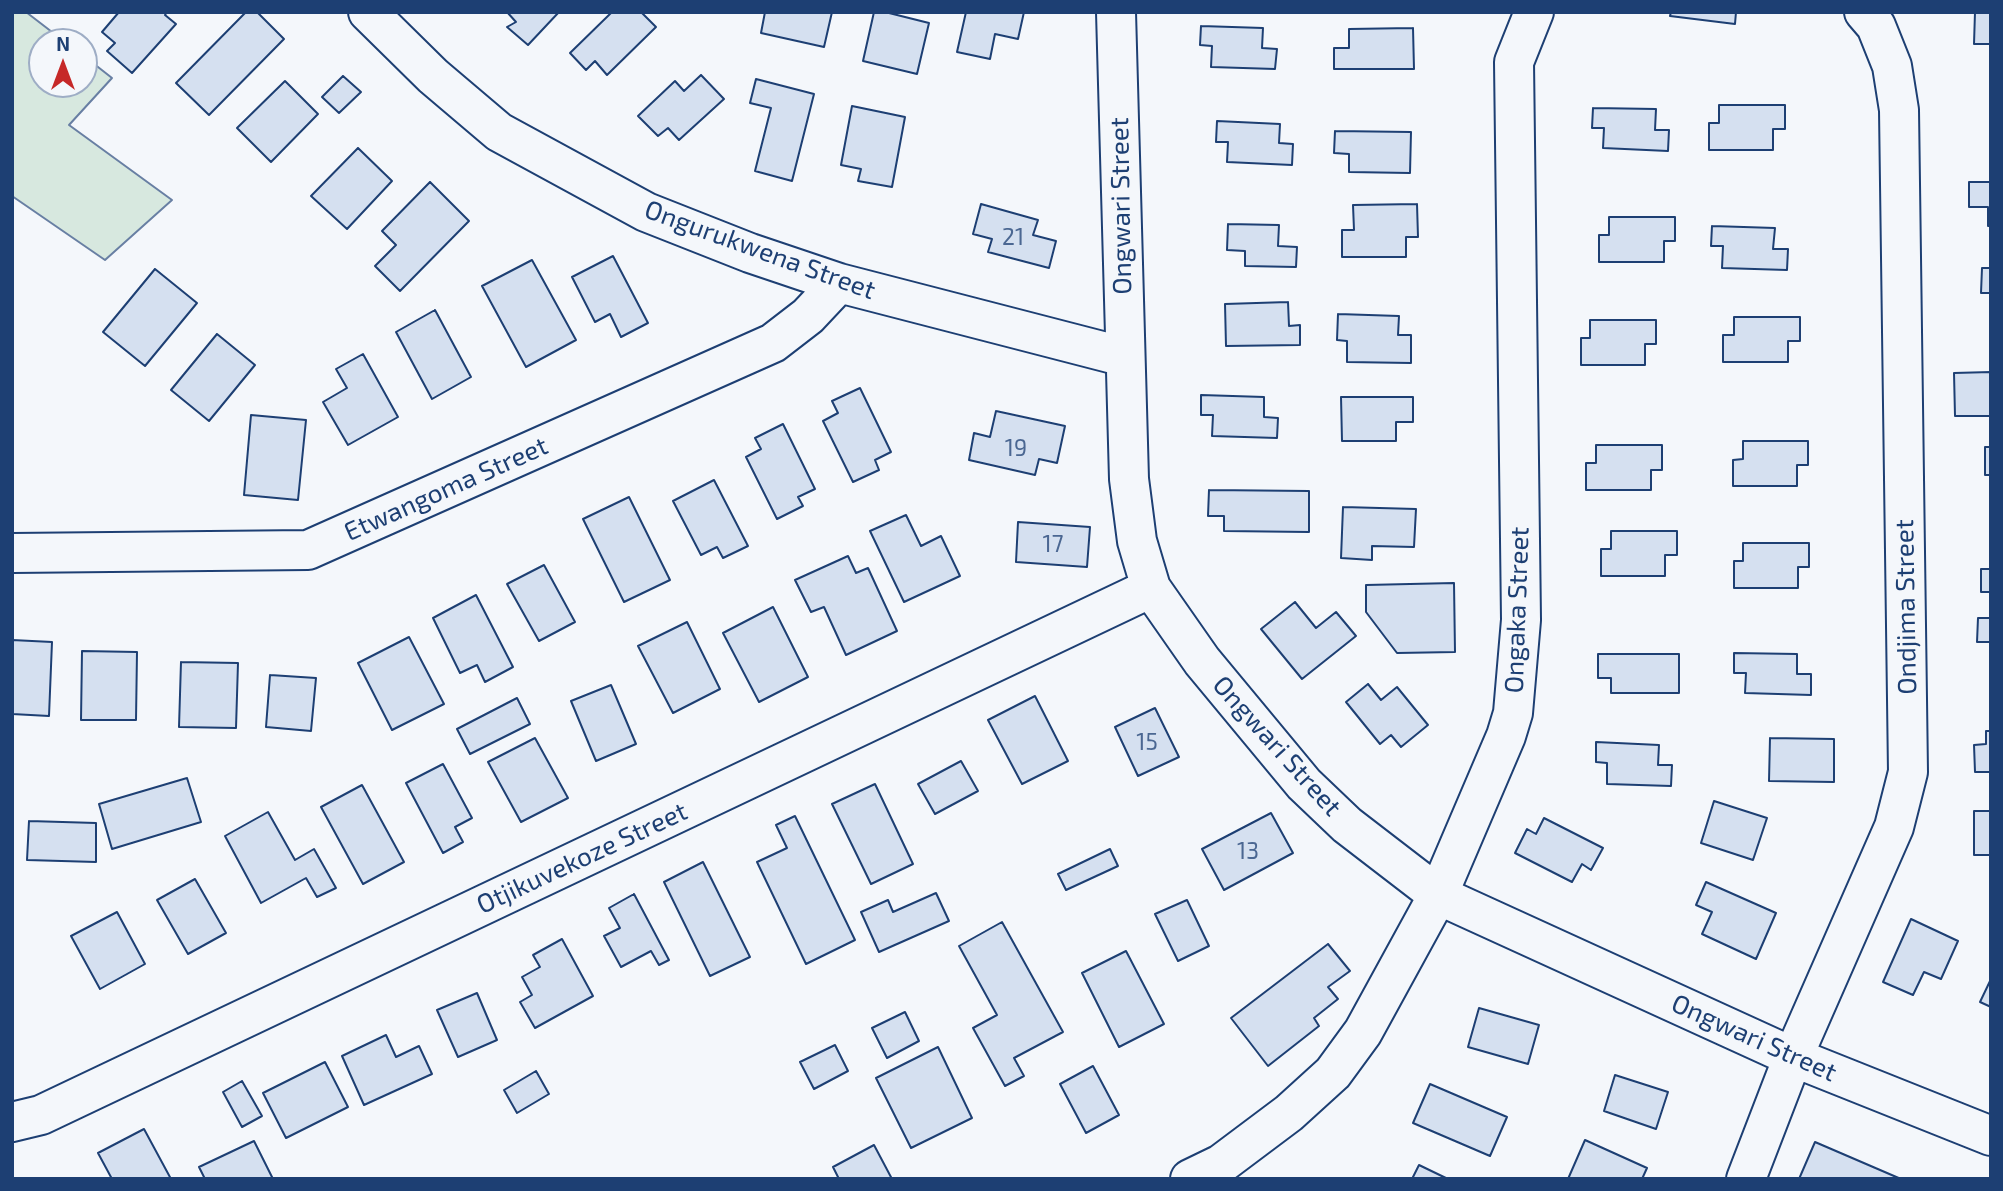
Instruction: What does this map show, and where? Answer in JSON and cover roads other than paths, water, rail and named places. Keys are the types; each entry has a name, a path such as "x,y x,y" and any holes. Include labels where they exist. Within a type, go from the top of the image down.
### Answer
{"street":[{"name":"Ongurukwena Street","path":"368,12 433,76 499,132 646,212 750,253 839,283 1125,357"},
{"name":"Ongwari Street","path":"1116,12 1129,479 1137,541 1151,587 1202,661 1304,784 1347,825 1438,895 1793,1057 1991,1136"},
{"name":"Ongaka Street","path":"1190,1179 1221,1164 1289,1113 1334,1073 1363,1032 1438,895 1506,736 1513,713 1521,620 1514,62 1534,12"},
{"name":"Ondjima Street","path":"1746,1179 1793,1057 1894,827 1908,772 1899,110 1892,66 1876,26 1864,12"},
{"name":"Etwangoma Street","path":"12,553 308,550 773,343 808,316 839,283"},
{"name":"Otjikuvekoze Street","path":"12,1122 41,1115 1151,587"}]}
